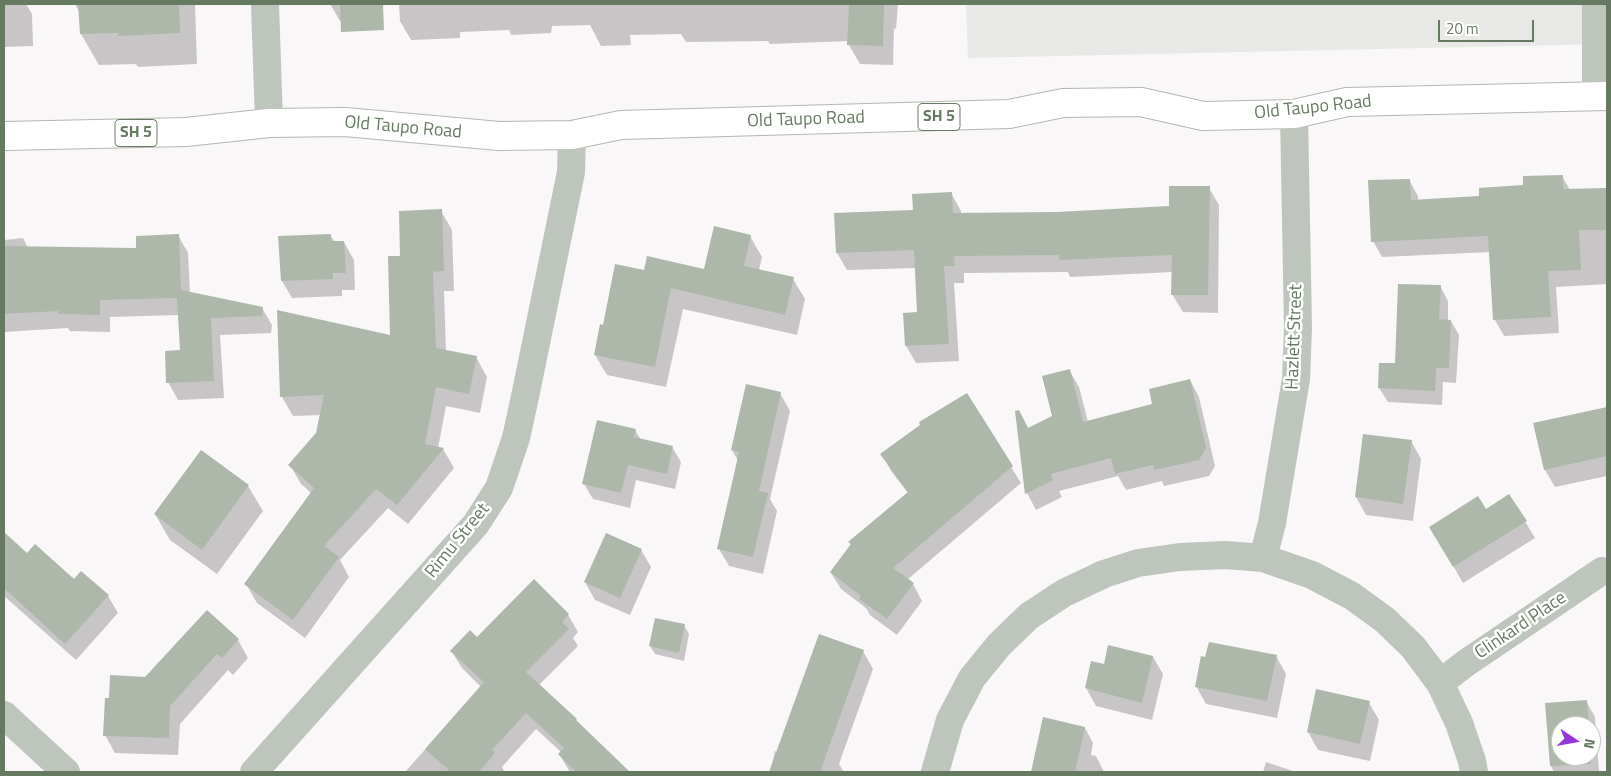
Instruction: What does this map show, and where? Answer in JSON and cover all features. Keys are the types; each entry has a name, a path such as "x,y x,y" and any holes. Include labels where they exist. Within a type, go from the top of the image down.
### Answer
{"highway":[{"name":"Old Taupo Road","path":"4,136 186,132 268,123 345,122 499,136 572,135 620,125 1009,114 1063,103 1141,102 1203,116 1294,114 1347,102 1602,96"}],"street":[{"path":"265,4 268,123"},
{"path":"1596,4 1602,96"},
{"name":"Hazlett Street","path":"1263,558 1272,523 1296,379 1298,328 1294,114"},
{"name":"Rimu Street","path":"254,772 476,524 499,488 516,438 524,401 571,172 572,135"},
{"path":"935,772 950,720 972,678 999,644 1029,616 1064,592 1104,574 1138,563 1180,557 1226,555 1263,558 1312,575 1352,596 1385,620 1413,648 1440,683 1459,723 1474,772"},
{"name":"Clinkard Place","path":"1440,683 1466,663 1602,571"},
{"path":"4,715 66,772"}],"shaded area":[{"path":"966,4 1607,4 1607,44 968,58"}],"building":[{"path":"78,4 179,4 180,33 118,36 118,33 80,34"},
{"path":"340,4 383,4 384,30 341,32"},
{"path":"849,4 884,4 883,46 847,45"},
{"path":"1563,175 1563,189 1607,188 1607,230 1579,230 1581,270 1548,271 1551,317 1493,320 1488,236 1371,242 1368,180 1410,179 1411,200 1479,196 1479,188 1523,185 1523,176"},
{"path":"1169,186 1210,186 1208,295 1171,295 1172,255 1059,260 1059,255 954,256 955,266 944,266 949,344 905,346 903,313 917,312 914,250 836,253 834,213 913,210 912,194 952,192 953,213 1057,212 1169,206"},
{"path":"442,209 444,271 433,272 436,348 477,356 469,394 436,387 425,444 444,448 397,505 376,489 324,546 339,557 293,620 244,584 314,488 288,465 316,433 324,395 280,397 277,310 390,335 388,256 400,256 399,211"},
{"path":"714,226 751,235 744,266 794,277 785,315 671,288 655,367 594,355 600,324 603,325 615,264 644,270 647,256 704,269"},
{"path":"179,234 181,290 263,307 262,316 211,318 214,381 166,383 165,351 180,350 177,298 100,300 100,315 58,314 58,311 4,314 4,246 136,248 136,236"},
{"path":"331,234 331,241 344,241 346,273 333,273 333,279 281,281 278,236"},
{"path":"1398,284 1441,285 1439,319 1451,320 1449,368 1436,368 1435,391 1378,388 1379,363 1395,363"},
{"path":"1070,369 1083,422 1152,404 1149,389 1190,379 1206,448 1199,460 1154,470 1153,465 1115,474 1111,458 1051,474 1053,480 1025,494 1015,411 1019,410 1028,428 1052,416 1042,376"},
{"path":"746,384 781,392 759,491 768,493 753,557 717,549 739,452 731,450"},
{"path":"967,393 1013,466 893,568 914,583 887,619 859,599 861,596 830,572 851,544 848,542 908,492 880,454 920,425 919,422"},
{"path":"1607,407 1607,456 1544,470 1533,423"},
{"path":"597,420 636,429 634,437 673,446 667,474 628,465 621,493 582,484"},
{"path":"1363,434 1412,440 1403,504 1355,497"},
{"path":"201,450 249,485 202,550 154,514"},
{"path":"1509,494 1527,521 1453,567 1429,527 1478,496 1486,509"},
{"path":"4,532 27,553 35,544 74,579 81,571 109,595 65,644 4,588"},
{"path":"606,533 642,549 620,598 584,582"},
{"path":"534,579 569,614 562,622 569,629 526,672 630,772 576,772 558,754 564,748 526,713 492,750 495,753 479,772 451,772 425,749 484,682 450,651 470,630 477,637"},
{"path":"207,610 239,639 222,658 217,654 170,706 169,738 103,736 105,698 109,698 110,675 145,677"},
{"path":"655,618 685,624 679,653 649,646"},
{"path":"819,634 864,650 820,772 769,772"},
{"path":"1209,642 1277,655 1267,701 1195,687 1201,656 1205,657"},
{"path":"1108,645 1153,656 1142,703 1085,688 1091,661 1104,664"},
{"path":"1316,689 1370,701 1360,744 1307,732"},
{"path":"1587,700 1588,716 1551,716 1551,766 1550,766 1545,703"},
{"path":"1043,717 1085,727 1075,772 1031,772"}]}
